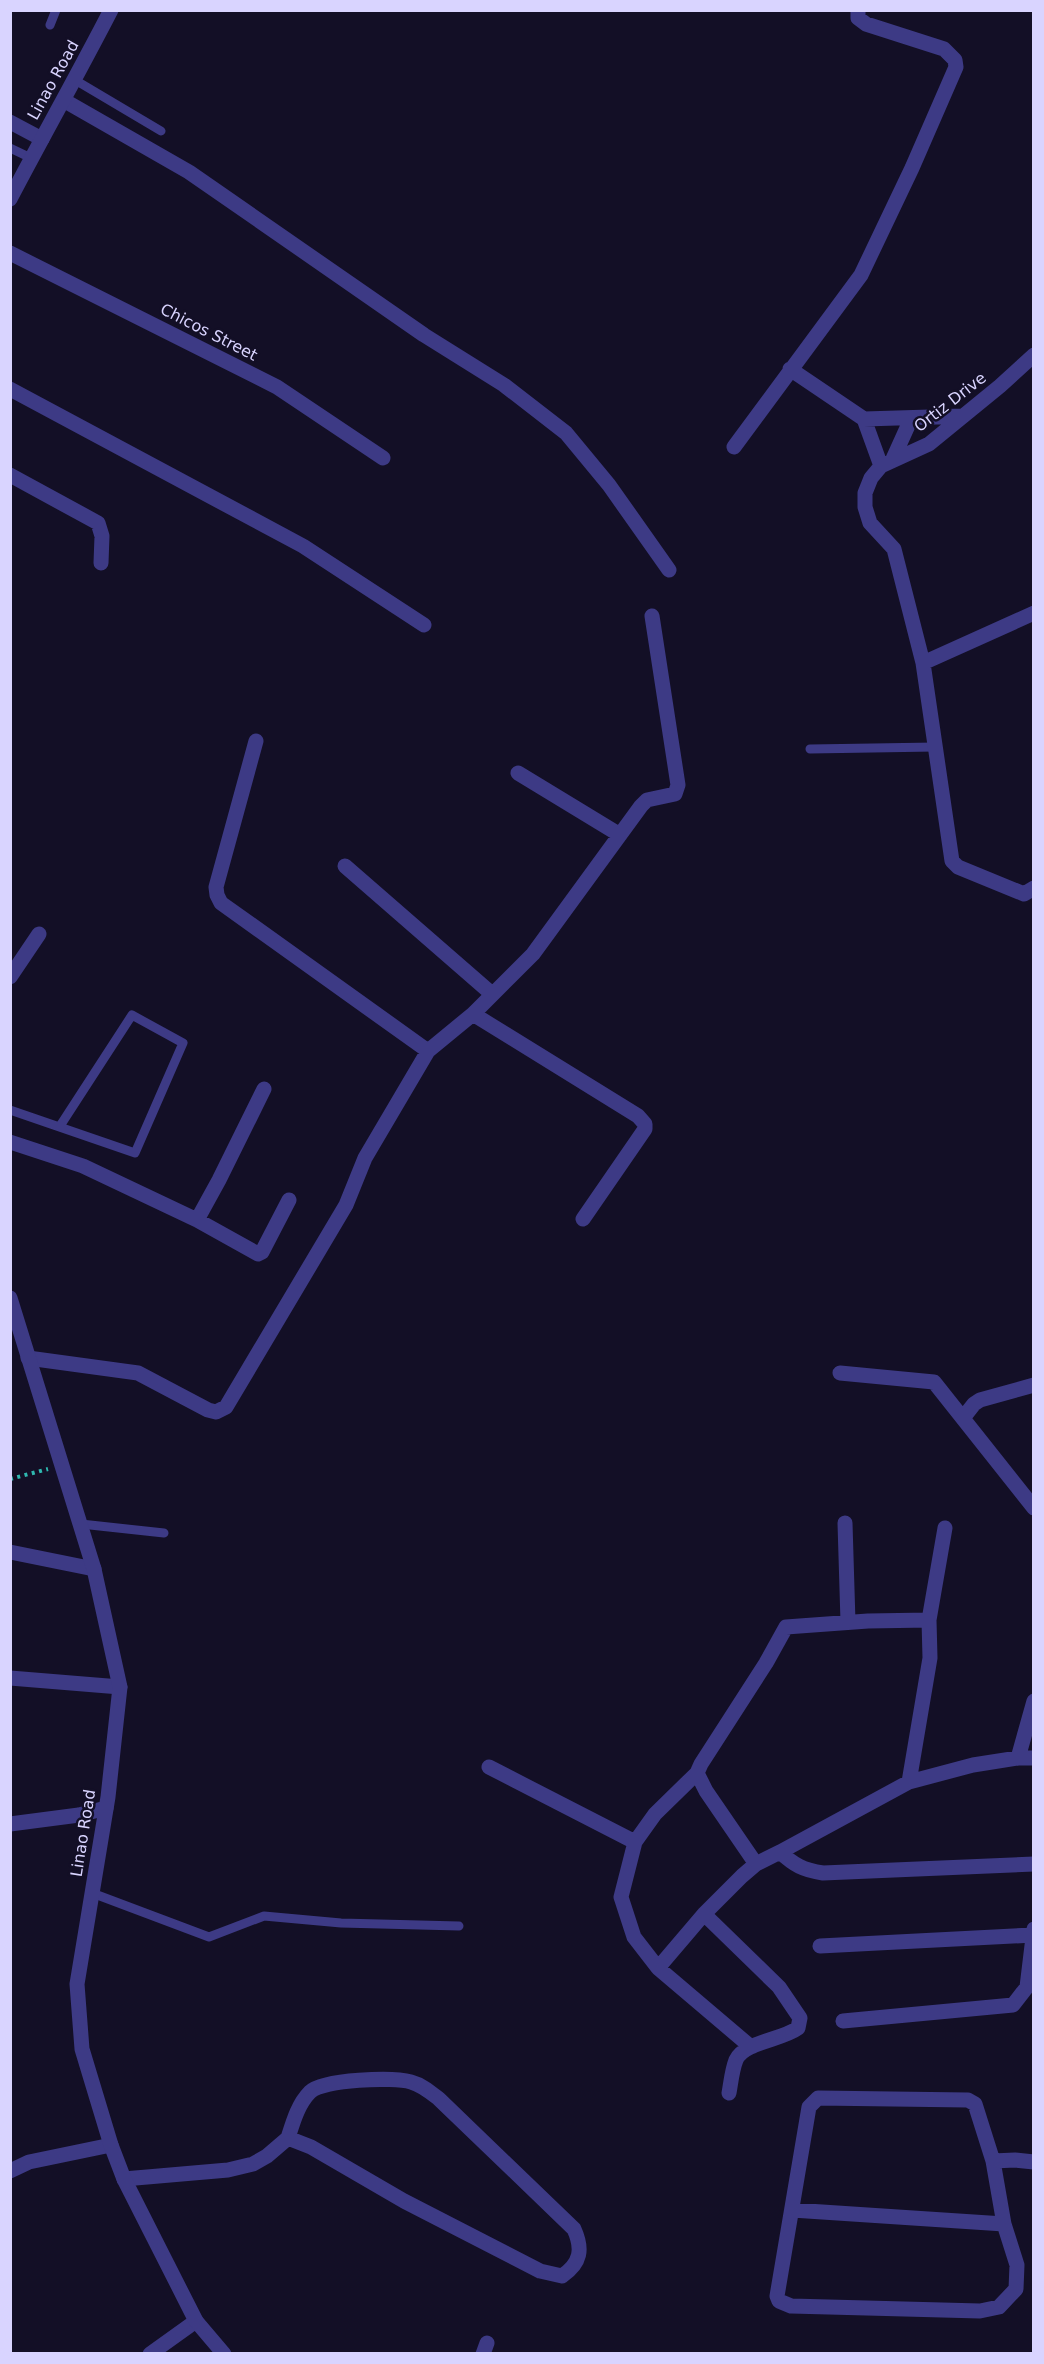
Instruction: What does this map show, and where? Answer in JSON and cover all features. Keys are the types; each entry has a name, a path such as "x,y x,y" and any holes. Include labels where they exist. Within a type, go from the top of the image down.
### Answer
{"street":[{"name":"Linao Road","path":"10,199 65,101 111,10"},
{"path":"734,447 861,274 912,168 956,67 955,60 944,49 861,22 858,10"},
{"path":"65,101 189,172 424,335 504,385 567,433 609,485 669,570"},
{"path":"10,122 42,139"},
{"name":"Chicos Street","path":"10,253 277,387 383,458"},
{"name":"Ortiz Drive","path":"886,463 929,444 1000,386 1034,354"},
{"path":"790,369 864,419 886,463"},
{"path":"10,389 303,546 424,626"},
{"path":"864,419 963,416"},
{"path":"911,419 886,463 871,478 865,493 865,507 870,523 894,549 923,663 952,861 958,867 1024,894 1034,888"},
{"path":"10,475 98,523 102,536 102,563"},
{"path":"923,663 1034,613"},
{"path":"28,1358 138,1373 208,1410 216,1412 226,1407 346,1205 365,1158 428,1051 473,1014 533,954 647,800 675,794 678,785 652,616"},
{"path":"256,741 216,887 221,903 428,1051"},
{"path":"518,773 620,835"},
{"path":"345,866 492,994"},
{"path":"10,977 39,934"},
{"path":"473,1014 638,1116 645,1124 645,1129 583,1219"},
{"path":"197,1220 264,1089"},
{"path":"10,1142 83,1166 197,1220 258,1254 262,1252 289,1200"},
{"name":"Linao Road","path":"10,1298 94,1569 120,1687 106,1808 77,1984 82,2049 111,2145 124,2179 196,2321 224,2354"},
{"path":"840,1373 931,1381 937,1385 1034,1508"},
{"path":"963,1418 980,1400 1034,1386"},
{"path":"845,1522 848,1622"},
{"path":"909,1782 930,1658 929,1620 945,1528"},
{"path":"10,1552 94,1569"},
{"path":"751,2047 658,1968 634,1937 621,1897 635,1842 655,1814 697,1773 786,1627 848,1622 929,1620"},
{"path":"10,1678 120,1687"},
{"path":"658,1968 704,1914 756,1864 909,1782 973,1766 1026,1758 1034,1701"},
{"path":"489,1767 635,1842"},
{"path":"697,1773 706,1791 756,1864"},
{"path":"10,1824 79,1815 106,1808"},
{"path":"780,1852 795,1866 807,1871 823,1873 1034,1864"},
{"path":"704,1914 778,1987 800,2018 798,2028 790,2034 751,2047 737,2058 729,2092"},
{"path":"843,2021 1013,2005 1027,1987 1034,1929"},
{"path":"820,1946 1033,1935"},
{"path":"124,2179 228,2170 245,2166 267,2156 288,2138 300,2104 312,2090 329,2083 350,2081 410,2082 425,2088 439,2099 574,2229 580,2243 580,2252 575,2264 562,2276 540,2271 404,2201 311,2147 288,2138"},
{"path":"818,2098 968,2100 975,2104 993,2161 1004,2224 1017,2265 1016,2289 999,2307 980,2311 791,2306 779,2301 777,2296 809,2107 818,2098"},
{"path":"10,2171 30,2162 111,2145"},
{"path":"993,2161 1034,2162"},
{"path":"792,2210 1004,2224"},
{"path":"150,2354 196,2321"}],"lane":[{"path":"51,25 56,10"},
{"path":"75,80 161,131"},
{"path":"10,148 32,158"},
{"path":"810,748 935,747"},
{"path":"10,1110 135,1153 183,1043 132,1015 60,1126"},
{"path":"81,1524 164,1533"},
{"path":"92,1893 209,1937 264,1916 341,1923 459,1926"}],"path":[{"path":"10,1479 63,1465"}]}
